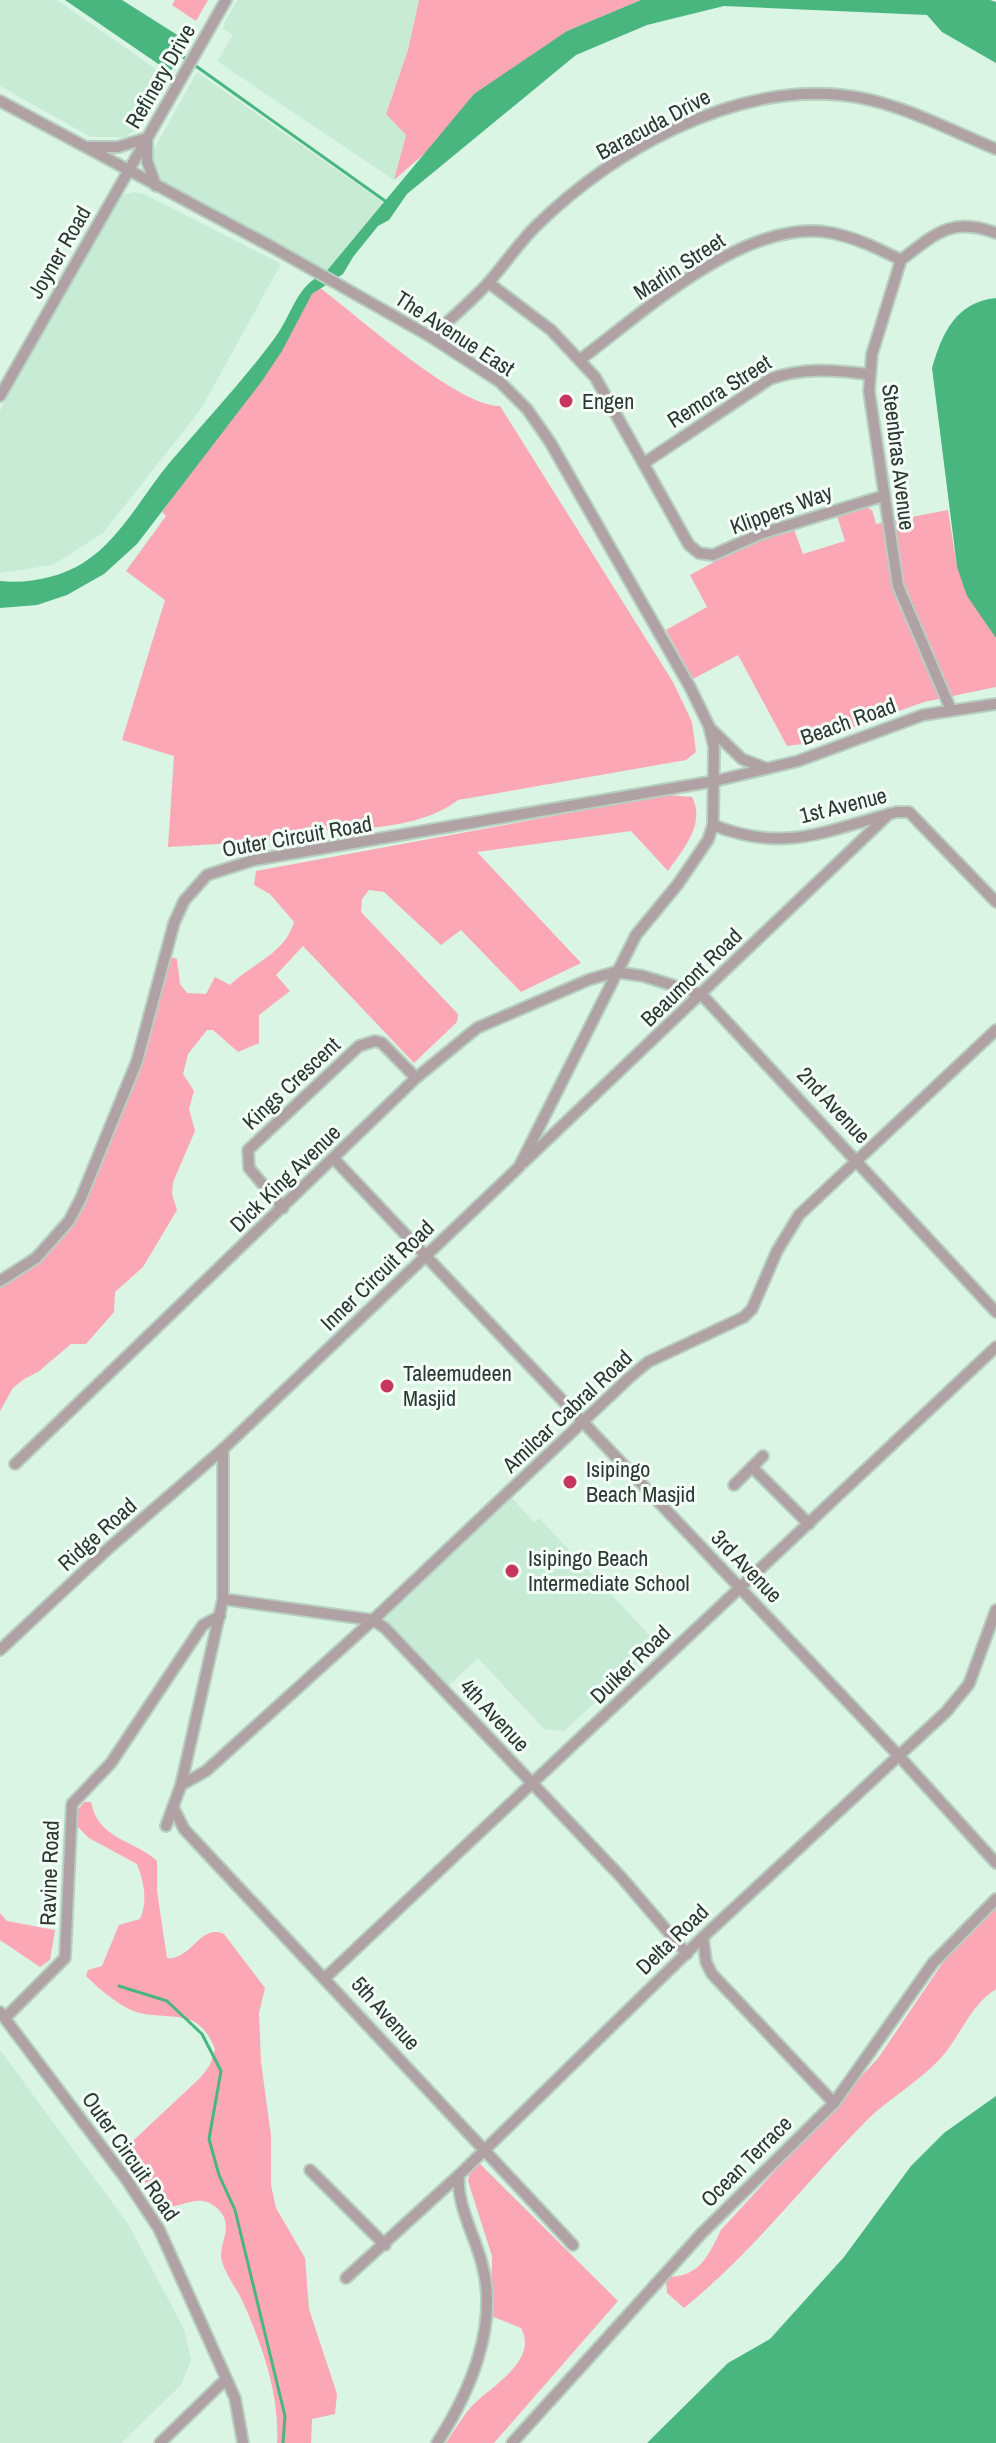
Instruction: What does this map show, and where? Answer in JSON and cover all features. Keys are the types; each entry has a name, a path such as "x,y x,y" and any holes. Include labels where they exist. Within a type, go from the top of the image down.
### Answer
{"street":[{"name":"Refinery Drive","path":"129,171 226,0"},
{"name":"Baracuda Drive","path":"431,337 489,283 537,225 585,185 662,137 753,100 815,94 867,99 996,149"},
{"name":"The Avenue East","path":"0,101 274,248 431,337 500,382 527,409 690,687 709,726 715,781"},
{"path":"84,147 118,147 147,138 147,161 156,186"},
{"name":"Joyner Road","path":"0,396 129,171"},
{"path":"901,260 955,226 977,226 996,233"},
{"name":"Marlin Street","path":"581,359 715,263 765,239 802,231 831,233 865,243 901,260"},
{"name":"Steenbras Avenue","path":"901,260 868,374 883,496 902,601 951,710"},
{"path":"489,283 581,359 644,463"},
{"name":"Remora Street","path":"644,463 770,379 814,369 868,374"},
{"name":"Klippers Way","path":"644,463 693,549 713,555 760,534 883,496"},
{"name":"Beach Road","path":"715,781 798,761 923,715 996,704"},
{"path":"709,726 742,759 765,768"},
{"name":"Inner Circuit Road","path":"223,1449 519,1167 638,931 699,856 713,825 715,781"},
{"name":"Outer Circuit Road","path":"0,1281 36,1258 69,1221 81,1198 137,1061 174,923 184,901 207,875 254,860 715,781"},
{"name":"1st Avenue","path":"713,825 752,840 769,841 811,835 889,814 909,812 918,817 996,902"},
{"name":"Beaumont Road","path":"519,1167 889,814"},
{"path":"615,972 701,994"},
{"name":"Dick King Avenue","path":"15,1464 335,1160 416,1078 477,1028 588,980 615,972"},
{"name":"2nd Avenue","path":"701,994 996,1312"},
{"name":"Amilcar Cabral Road","path":"181,1785 206,1771 373,1620 648,1362 744,1317 752,1309 789,1227 996,1030"},
{"name":"Kings Crescent","path":"283,1208 249,1168 248,1150 359,1046 368,1042 382,1043 416,1078"},
{"name":"3rd Avenue","path":"335,1160 424,1258 898,1755 996,1863"},
{"name":"Duiker Road","path":"326,1977 996,1347"},
{"path":"166,1826 181,1785 223,1599 223,1449"},
{"name":"Ridge Road","path":"0,1650 109,1548 223,1449"},
{"path":"734,1485 763,1456"},
{"path":"752,1467 809,1524"},
{"path":"223,1599 373,1620"},
{"name":"Delta Road","path":"346,2278 385,2245 703,1937 962,1696 977,1668 996,1610"},
{"name":"Ravine Road","path":"3,2015 65,1958 72,1804 111,1763 203,1625 220,1616"},
{"name":"4th Avenue","path":"373,1620 385,1628 622,1878 687,1954"},
{"name":"5th Avenue","path":"173,1807 184,1829 326,1977 573,2245"},
{"name":"Ocean Terrace","path":"512,2443 702,2233 834,2103 933,1963 996,1899"},
{"path":"703,1937 706,1962 712,1974 834,2103"},
{"name":"Outer Circuit Road","path":"3,2015 143,2203 175,2263 238,2409 243,2443"},
{"path":"310,2170 385,2245"},
{"path":"437,2443 464,2402 486,2310 487,2286 459,2192 459,2175"},
{"path":"160,2443 225,2380"}],"shaded area":[{"path":"0,0 57,0 169,78 137,129 125,137 91,137 0,86"},
{"path":"65,0 122,0 190,43 170,72"},
{"path":"175,0 208,0 196,21 172,5"},
{"path":"238,0 419,0 408,50 386,113 406,135 394,180 217,61 233,35 223,29"},
{"path":"419,0 641,0 567,31 394,180 406,135 386,114 408,50"},
{"path":"641,0 990,0 996,2 996,63 942,32 927,15 724,6 647,25 576,55 407,194 389,220 378,226 353,257 343,274 312,294 262,381 137,544 104,574 67,595 37,605 0,608 0,581 32,581 63,573 83,563 109,542 171,461 262,355 307,285 325,273 474,94 567,31"},
{"path":"197,72 384,203 325,273 162,180 153,170 154,149"},
{"path":"134,192 144,194 281,264 201,409 103,533 53,565 0,573 0,411 114,203 119,196"},
{"path":"320,288 435,376 460,392 500,406 673,682 692,722 696,752 686,760 458,800 440,811 395,825 275,832 271,841 168,847 174,756 122,740 165,600 126,571 166,516 162,512 312,294"},
{"path":"996,298 996,638 967,596 957,567 932,368 953,321 971,306"},
{"path":"864,506 872,510 876,524 948,510 957,567 996,638 996,687 924,702 810,743 787,746 738,655 693,679 666,630 707,607 690,575 744,546 793,527 803,554 845,541 836,513"},
{"path":"666,795 692,797 696,807 691,836 668,871 631,831 477,852 581,963 521,992 461,930 441,945 384,892 369,890 362,899 361,912 458,1014 457,1022 414,1063 303,946 276,975 290,991 259,1015 259,1043 238,1052 213,1030 207,1030 188,1054 183,1074 194,1091 189,1109 195,1131 173,1182 172,1194 177,1210 143,1267 115,1292 114,1312 86,1344 71,1344 38,1372 24,1379 13,1388 0,1411 0,1288 36,1259 66,1223 91,1183 129,1093 170,957 177,959 180,984 187,993 206,994 215,977 230,985 275,950 290,933 294,922 270,894 254,885 256,871"},
{"name":"Isipingo Beach Intermediate School","path":"512,1498 534,1522 539,1518 658,1644 564,1731 544,1729 478,1658 446,1688 382,1620"},
{"path":"84,1802 91,1802 95,1815 109,1832 157,1861 157,1891 167,1958 183,1954 208,1934 224,1934 265,1988 259,2013 261,2062 271,2136 271,2185 276,2208 305,2258 309,2309 337,2394 335,2414 312,2419 311,2443 277,2443 276,2407 263,2352 242,2300 222,2262 226,2229 223,2216 206,2201 167,2207 120,2153 200,2078 210,2065 215,2049 208,2034 199,2025 179,2017 131,2010 107,1995 86,1976 88,1970 102,1966 119,1925 140,1919 144,1898 137,1864 89,1838 76,1825 75,1814"},
{"path":"996,1907 996,1989 979,2004 939,2060 868,2119 756,2241 684,2308 667,2293 666,2282 670,2277 689,2272 702,2262 721,2230 879,2057 950,1952"},
{"path":"0,1913 7,1921 55,1930 50,1960 40,1967 0,1940"},
{"path":"0,2050 128,2224 184,2329 191,2360 181,2385 121,2443 0,2443"},
{"path":"996,2096 996,2443 647,2443 728,2363 770,2339 844,2257 911,2166 944,2133"},
{"path":"477,2161 618,2301 494,2443 446,2443 468,2410 510,2372 524,2351 525,2340 521,2328 491,2316 492,2256 468,2181 470,2170"}],"waterway":[{"path":"179,54 388,203"},
{"path":"119,1986 167,2001 202,2034 221,2071 209,2139 219,2175 235,2210 285,2416 283,2443"}],"place":[{"name":"Engen","path":"566,401"},
{"name":"Taleemudeen Masjid","path":"387,1386"},
{"name":"Isipingo Beach Masjid","path":"570,1482"},
{"name":"Isipingo Beach Intermediate School","path":"512,1571"}]}
